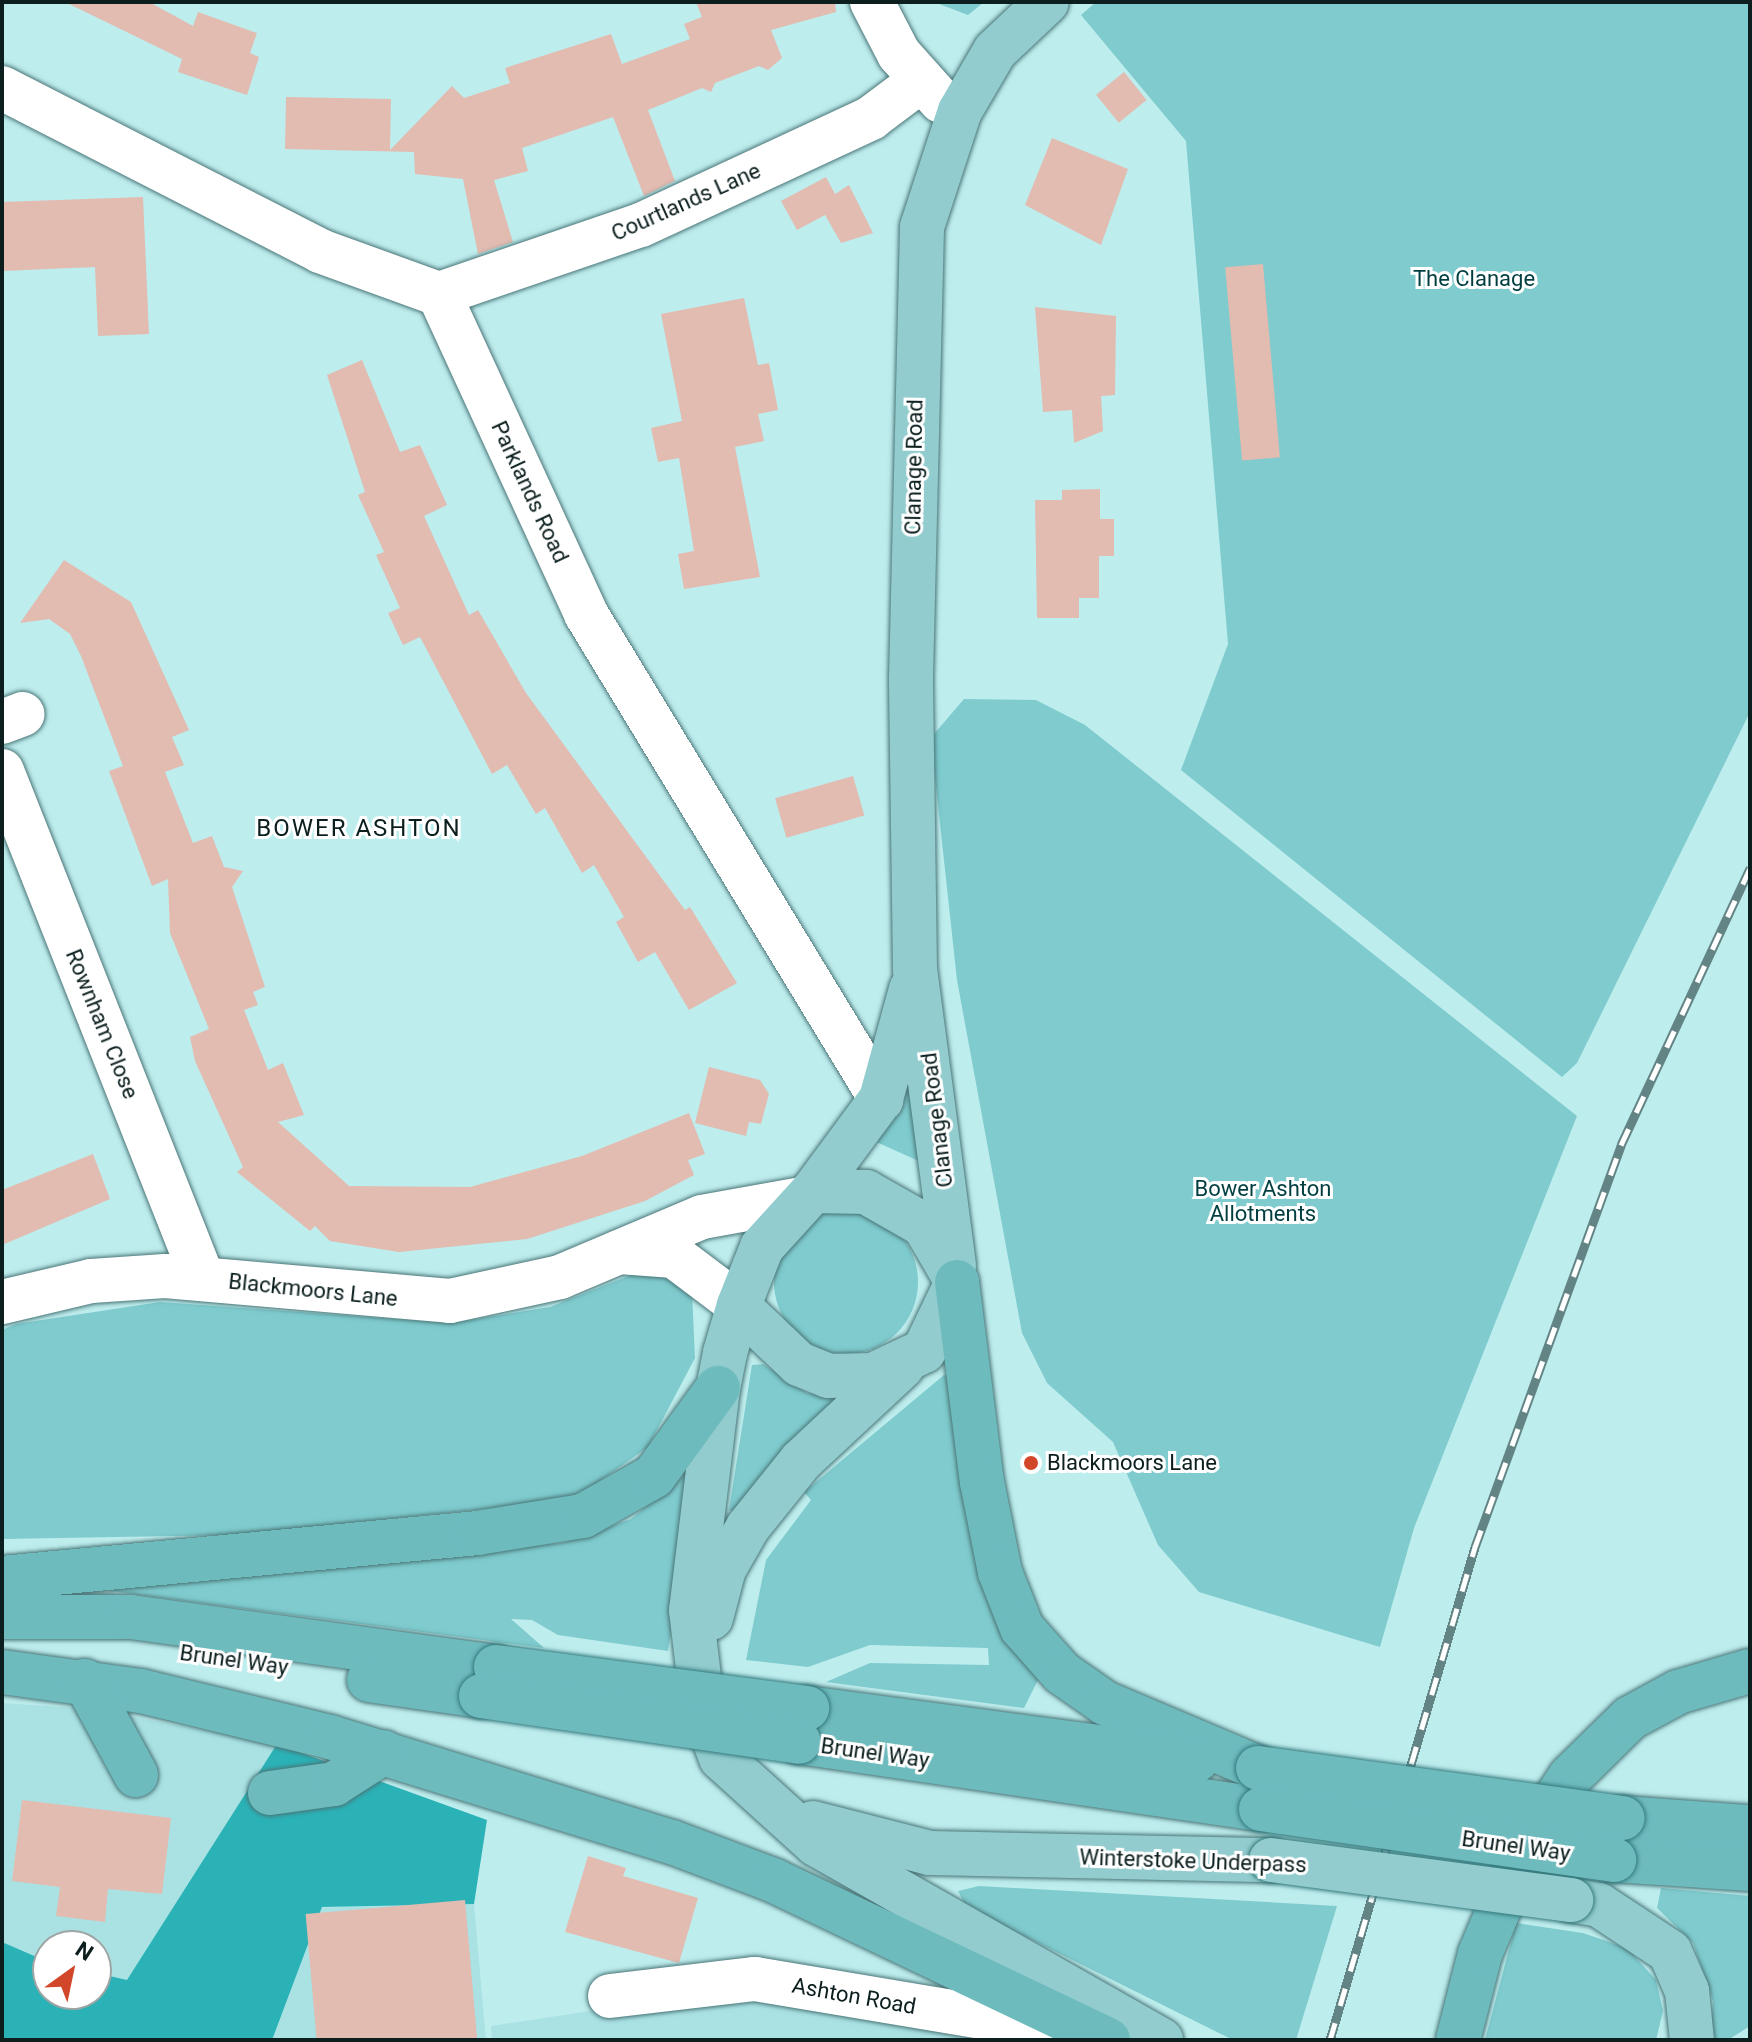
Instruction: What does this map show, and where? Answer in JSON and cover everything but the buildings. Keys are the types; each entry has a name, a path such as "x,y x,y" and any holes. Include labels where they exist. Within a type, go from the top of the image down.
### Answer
{"highway":[{"path":"956,1277 982,1482 1000,1572 1022,1628 1062,1673 1105,1703 1259,1788"},
{"path":"2,1578 477,1533 583,1516 654,1476 718,1388"},
{"name":"Brunel Way","path":"2,1619 131,1617 489,1681 1259,1788 1750,1827"},
{"path":"1458,2040 1480,1954 1527,1842 1570,1777 1630,1718 1678,1692 1750,1671"},
{"path":"2,1672 85,1681 384,1752 775,1881 1103,2038"},
{"path":"85,1681 136,1775"},
{"path":"270,1793 334,1784 384,1752"},
{"name":"Brunel Way","path":"1259,1788 1614,1860 1750,1869"}],"main road":[{"name":"Clanage Road","path":"956,1277 915,970 911,678 918,283 929,188 960,111 995,51 1047,2"},
{"name":"Clanage Road","path":"807,1195 881,1099 915,970"},
{"path":"838,1188 885,1198 924,1225 956,1277 931,1340 904,1366 861,1376 814,1372 758,1331 739,1306 762,1247 807,1195 838,1188"},
{"name":"Winterstoke Underpass","path":"739,1306 718,1388 691,1610 699,1671 721,1758 759,1800 816,1844 1161,2040"},
{"name":"Winterstoke Underpass","path":"699,1671 724,1569 748,1527 801,1461 904,1366"},
{"name":"Winterstoke Underpass","path":"759,1800 818,1825 930,1853 1271,1860 1599,1905 1670,1952 1687,1991 1692,2040"}],"street":[{"path":"872,2 919,82 960,111"},
{"name":"Courtlands Lane","path":"439,294 653,220 871,118 919,82"},
{"path":"2,88 320,251 439,294"},
{"name":"Parklands Road","path":"439,294 586,614 881,1099"},
{"name":"Rownham Close","path":"2,771 202,1277"},
{"name":"Blackmoors Lane","path":"2,1302 125,1276 202,1277 450,1301 525,1288 620,1252 657,1230 807,1195"},
{"name":"Blackmoors Lane","path":"620,1252 674,1256 739,1306"},
{"name":"Ashton Road","path":"610,1996 755,1979 1103,2038"}],"shaded area":[{"path":"2,1703 90,1709 277,1744 263,1909 474,1904 486,2040 2,2040"},
{"path":"277,1744 487,1820 474,1904 322,1907 272,2040 2,2040 2,1942 32,1955 32,2010 112,2010 112,1977 127,1980"},
{"path":"754,1986 1001,2040 492,2040 491,2026"}],"green space":[{"path":"934,2 984,2 968,15"},
{"name":"The Clanage","path":"1096,2 1750,2 1750,712 1577,1063 1562,1077 1181,770 1228,644 1186,141 1081,15"},
{"name":"Bower Ashton Allotments","path":"964,699 1036,700 1085,725 1577,1116 1414,1528 1380,1647 1199,1592 1158,1545 1113,1442 1047,1383 1022,1333 957,980 932,750 934,734"},
{"path":"906,1075 923,1163 872,1140"},
{"path":"846,1210 874,1215 897,1231 913,1254 918,1282 913,1310 897,1333 874,1349 846,1354 818,1349 795,1333 779,1310 774,1282 779,1254 795,1231 818,1215"},
{"path":"654,1266 692,1292 695,1358 648,1447 587,1490 555,1502 231,1535 2,1539 2,1330 16,1324 160,1302 451,1323 550,1307"},
{"path":"763,1364 807,1393 848,1398 743,1514 729,1510 752,1365"},
{"path":"944,1375 956,1378 1040,1676 1024,1708 826,1682 870,1663 989,1665 988,1648 870,1645 808,1667 746,1660 766,1560 811,1500 804,1492"},
{"path":"687,1473 695,1477 668,1651 558,1635 532,1620 511,1619 544,1648 110,1591 112,1583 562,1543 631,1519"},
{"path":"979,1886 1337,1906 1296,2040 1233,2040 966,1907 958,1891"},
{"path":"1661,1888 1750,1896 1750,2026 1728,2040 1710,2040 1713,2001 1693,1943 1657,1908"},
{"path":"1516,1923 1583,1933 1627,1948 1656,1980 1663,2011 1656,2040 1485,2040"}],"railway":[{"path":"1330,2040 1475,1547 1621,1145 1750,868"}],"place":[{"name":"Blackmoors Lane","path":"1031,1463"}],"district":[{"name":"BOWER ASHTON","path":"359,829"}]}
